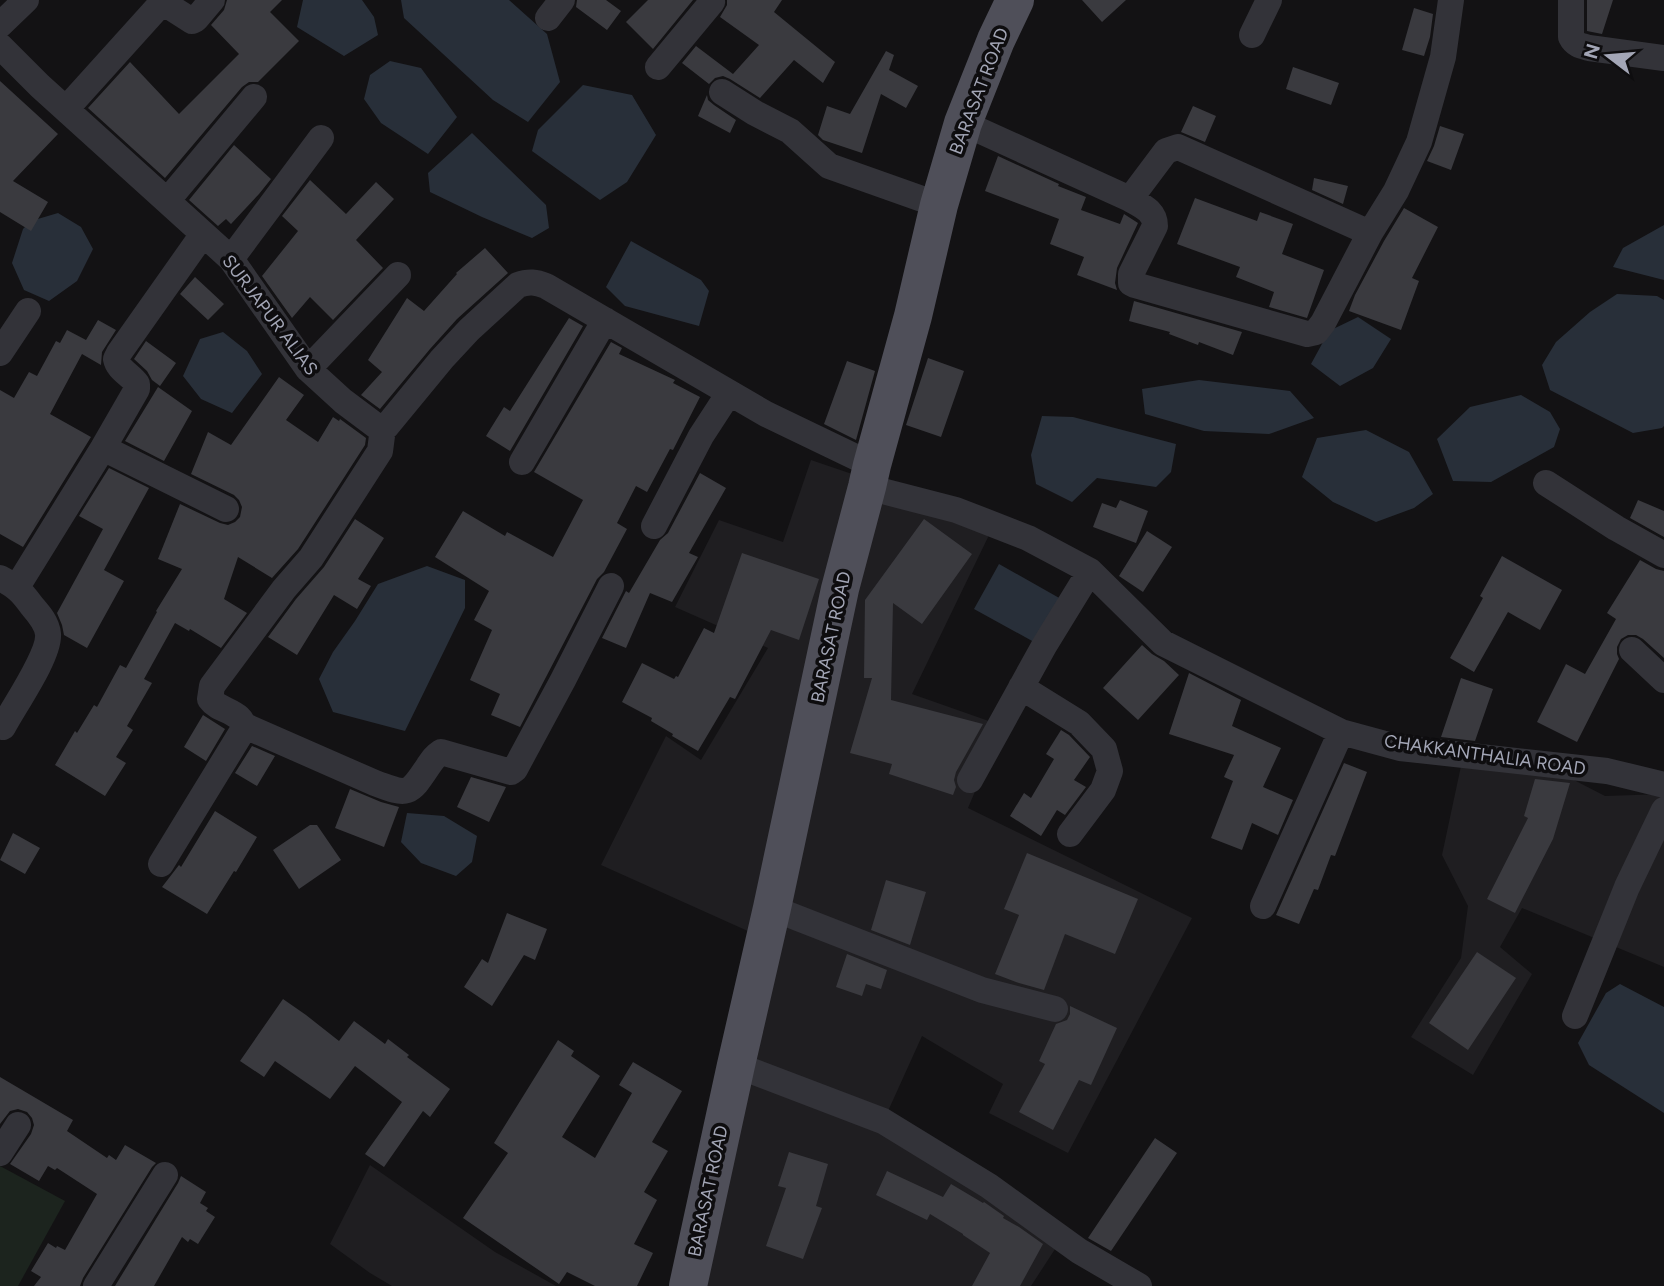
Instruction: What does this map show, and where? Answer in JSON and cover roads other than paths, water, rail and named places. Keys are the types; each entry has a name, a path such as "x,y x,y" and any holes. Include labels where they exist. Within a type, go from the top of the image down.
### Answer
{"main road":[{"name":"BARASAT ROAD","path":"688,1286 840,589 914,316 939,205 963,123 1015,0"}],"street":[{"path":"0,25 26,0"},
{"path":"66,109 158,7 167,5 192,21 212,0"},
{"path":"658,67 711,0"},
{"path":"1252,35 1269,0"},
{"path":"963,123 1148,210 1155,226 1131,275 1131,283 1307,334 1315,332 1320,329 1370,233 1396,191 1419,142 1443,57 1451,0"},
{"path":"1571,0 1571,37 1578,45 1664,58"},
{"name":"SURJAPUR ALIAS","path":"0,46 230,260 308,369 343,401 379,428 383,428"},
{"path":"722,92 790,131 829,166 939,205"},
{"path":"167,201 254,97"},
{"path":"230,260 321,138"},
{"path":"1130,200 1166,151 1178,147 1370,233"},
{"path":"3,727 42,658 48,633 44,621 9,582 103,448 137,388 137,384 117,365 116,359 203,234"},
{"path":"308,369 398,275"},
{"path":"160,864 243,730 239,717 213,704 210,699 212,686 284,589 311,558 380,451 383,428 469,330 518,285 537,282 546,286 869,476"},
{"path":"0,353 27,311"},
{"path":"522,462 604,320"},
{"path":"654,526 702,436 729,393"},
{"path":"103,448 226,509"},
{"name":"CHAKKANTHALIA ROAD","path":"869,476 1028,538 1090,571 1163,643 1341,732 1400,748 1607,771 1664,785"},
{"path":"1546,483 1664,555"},
{"path":"970,780 1090,571"},
{"path":"243,725 397,791 403,792 416,785 435,756 441,752 510,772 563,680 611,586"},
{"path":"1632,650 1664,680"},
{"path":"1021,687 1079,723 1104,749 1110,771 1103,790 1070,834"},
{"path":"1263,906 1341,732"},
{"path":"1575,1016 1627,887 1664,810"},
{"path":"772,908 982,990 1055,1009"},
{"path":"736,1065 883,1121 989,1186 1079,1251 1139,1286"},
{"path":"0,1153 18,1125"},
{"path":"96,1286 165,1175"}]}
